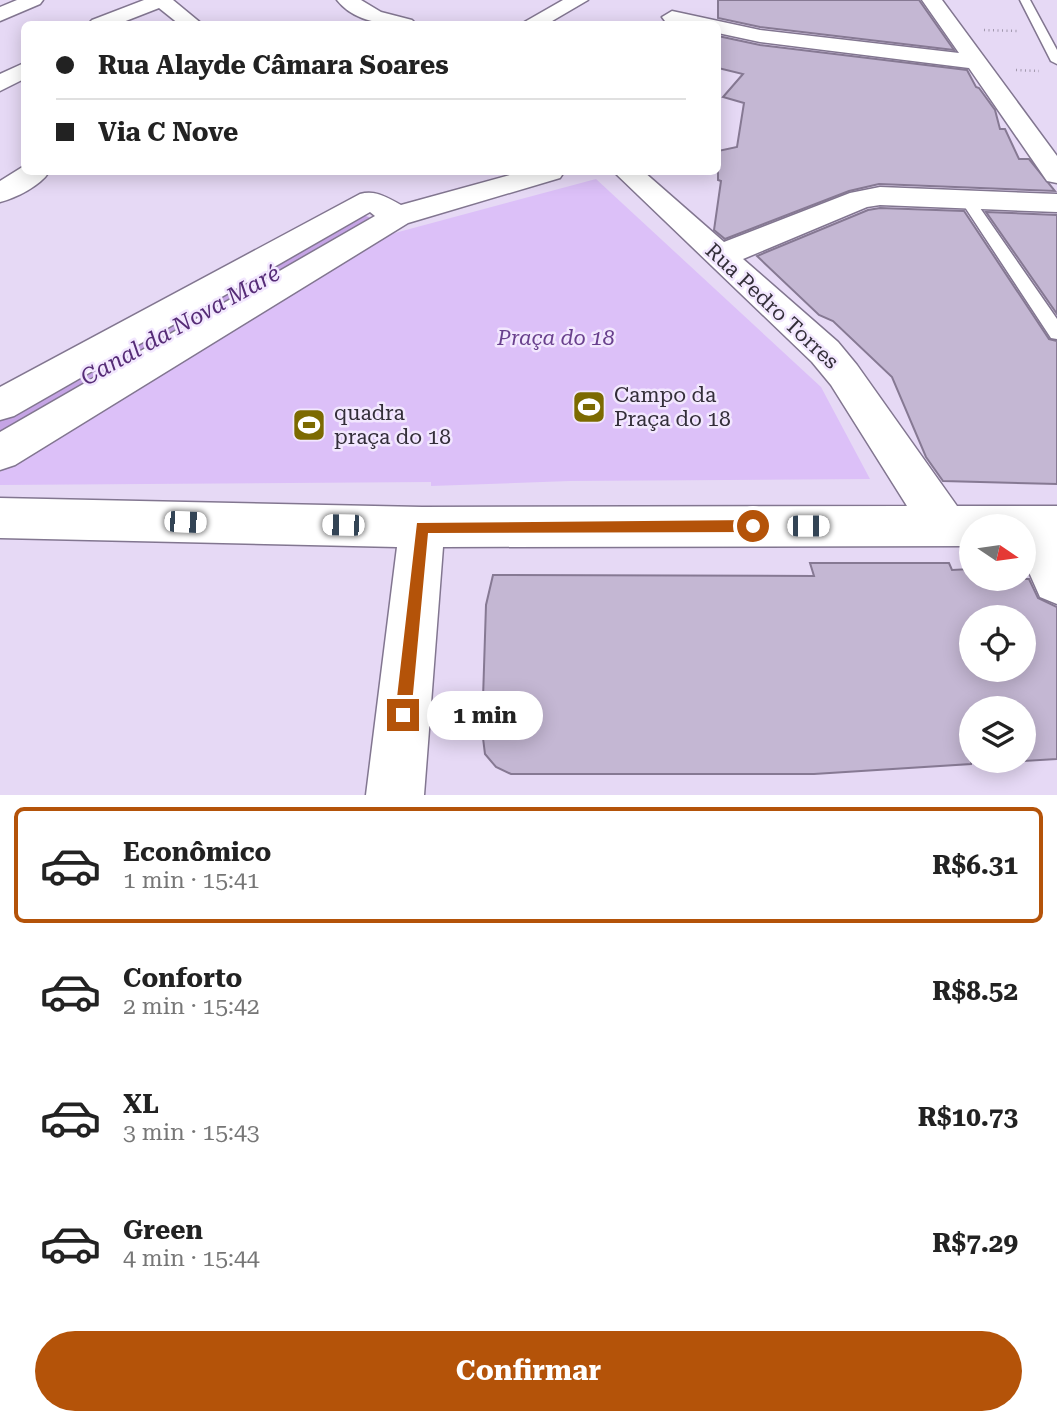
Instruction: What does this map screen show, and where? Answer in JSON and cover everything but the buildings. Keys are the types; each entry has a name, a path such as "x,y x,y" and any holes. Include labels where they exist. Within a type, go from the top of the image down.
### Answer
{"street":[{"path":"19,30 3,12 33,0"},
{"path":"108,21 161,0 188,21"},
{"path":"347,0 374,16 393,21"},
{"path":"538,21 579,0"},
{"path":"932,0 1057,174"},
{"path":"673,14 695,21"},
{"path":"721,28 760,36 975,62"},
{"path":"0,84 21,73"},
{"path":"0,405 376,196 528,175"},
{"name":"Rua Pedro Torres","path":"631,175 824,352 844,375 945,526"},
{"path":"0,453 376,196"},
{"path":"720,256 860,199 880,196 966,198 1057,204"},
{"path":"0,517 422,527 1043,526 1057,580"},
{"path":"395,795 422,527"}],"lane":[{"path":"1025,0 1057,61"},
{"path":"966,198 1057,333"}],"path":[{"path":"954,31 998,29 1042,34"}],"green space":[{"name":"Praça do 18","path":"596,179 821,387 870,479 570,481 431,486 431,482 0,485 0,472 391,234"}],"waterway":[{"name":"Canal da Nova Maré","path":"0,426 359,223"}],"place":[{"name":"Campo da Praça do 18","path":"589,407"},
{"name":"quadra praça do 18","path":"309,425"}],"route":[{"path":"403,715 422,527 753,526"}]}
